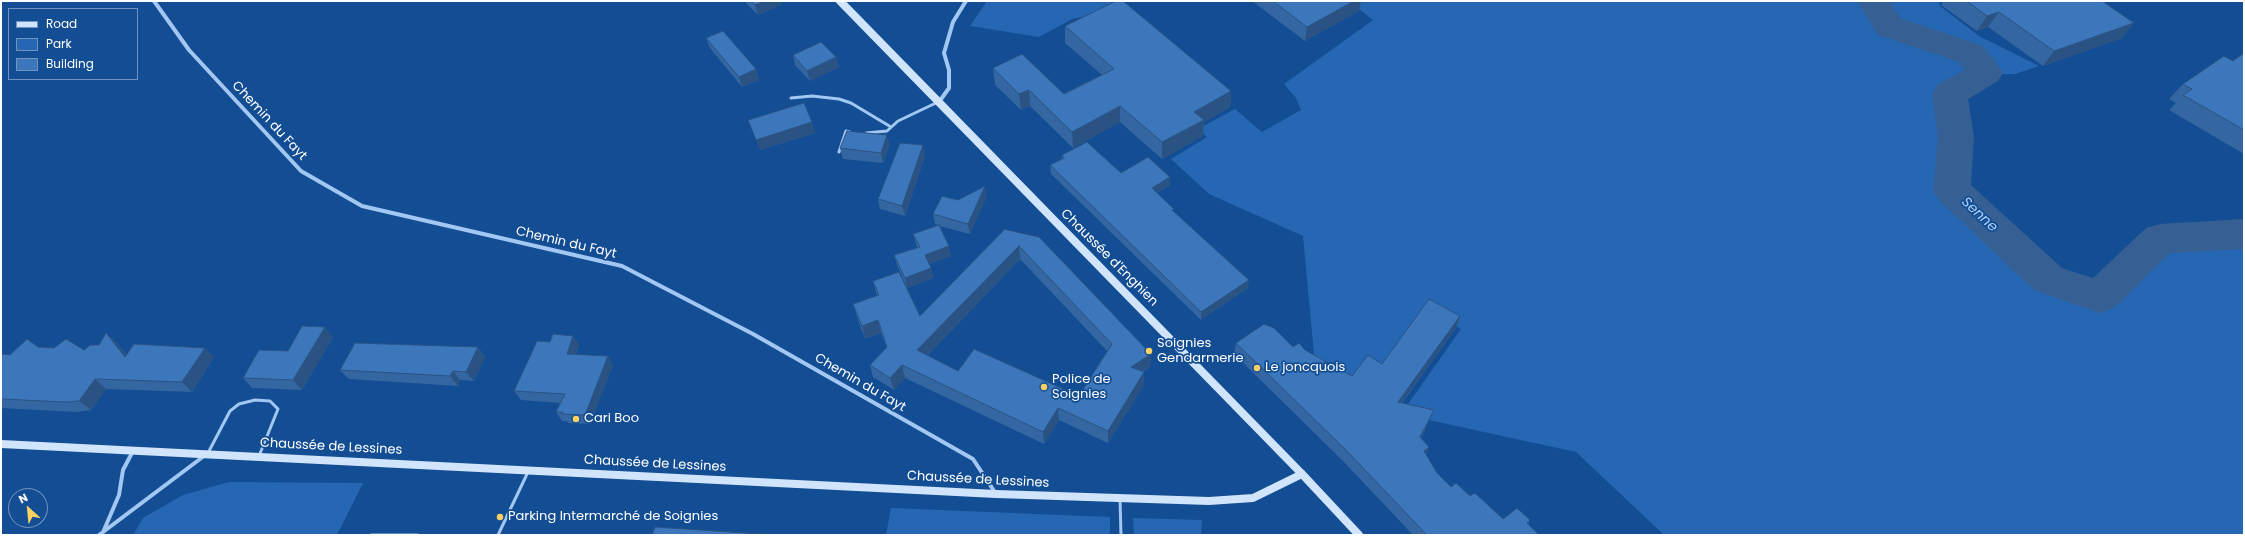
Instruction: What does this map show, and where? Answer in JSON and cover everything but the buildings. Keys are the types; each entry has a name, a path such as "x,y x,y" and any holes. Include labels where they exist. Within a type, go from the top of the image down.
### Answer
{"main road":[{"name":"Chaussée d'Enghien","path":"840,1 1054,223 1105,271 1302,474 1359,535"},
{"name":"Chaussée de Lessines","path":"1,444 208,453 528,472 1120,499 1208,501 1253,498 1302,474"}],"street":[{"name":"Chemin du Fayt","path":"154,1 189,50 301,171 362,206 622,266 753,334 973,459 996,494"},
{"path":"939,102 949,88 949,70 944,53 953,22 966,1"},
{"path":"104,530 119,495 122,470 134,450"},
{"path":"98,535 208,453"}],"lane":[{"path":"791,98 812,96 839,98 852,103 891,127"},
{"path":"860,132 874,133 888,130 898,121 939,102"},
{"path":"839,152 846,131 853,132"},
{"path":"208,453 230,411 239,404 255,400 270,401 278,409 259,456"},
{"path":"498,535 528,472"},
{"path":"1120,499 1121,535"},
{"path":"371,535 418,535"}],"green space":[{"path":"987,1 1122,1 1101,13 1072,19 1039,37 970,26"},
{"path":"1349,1 1938,1 1940,6 1979,36 2039,66 2015,74 1986,74 1951,94 1956,137 1952,190 2048,279 2100,297 2160,239 2244,234 2244,535 1664,535 1576,452 1401,414 1461,329 1428,312 1366,394 1315,365 1303,236 1209,194 1171,159 1207,137 1198,129 1235,109 1262,132 1301,110 1296,98 1284,84 1373,20"},
{"path":"229,482 363,483 337,535 133,535 143,518 183,495"},
{"path":"891,508 1110,517 1110,535 886,535"},
{"path":"1133,518 1202,520 1201,535 1134,535"}],"waterway":[{"name":"Senne","path":"1877,1 1874,3 1890,27 1971,54 1986,73 1950,94 1956,137 1952,190 2048,279 2100,297 2160,239 2244,234"}],"place":[{"name":"Soignies Gendarmerie","path":"1149,351"},
{"name":"Le joncquois","path":"1257,368"},
{"name":"Police de Soignies","path":"1044,387"},
{"name":"Cari Boo","path":"576,419"},
{"name":"Parking Intermarché de Soignies","path":"500,517"}]}
